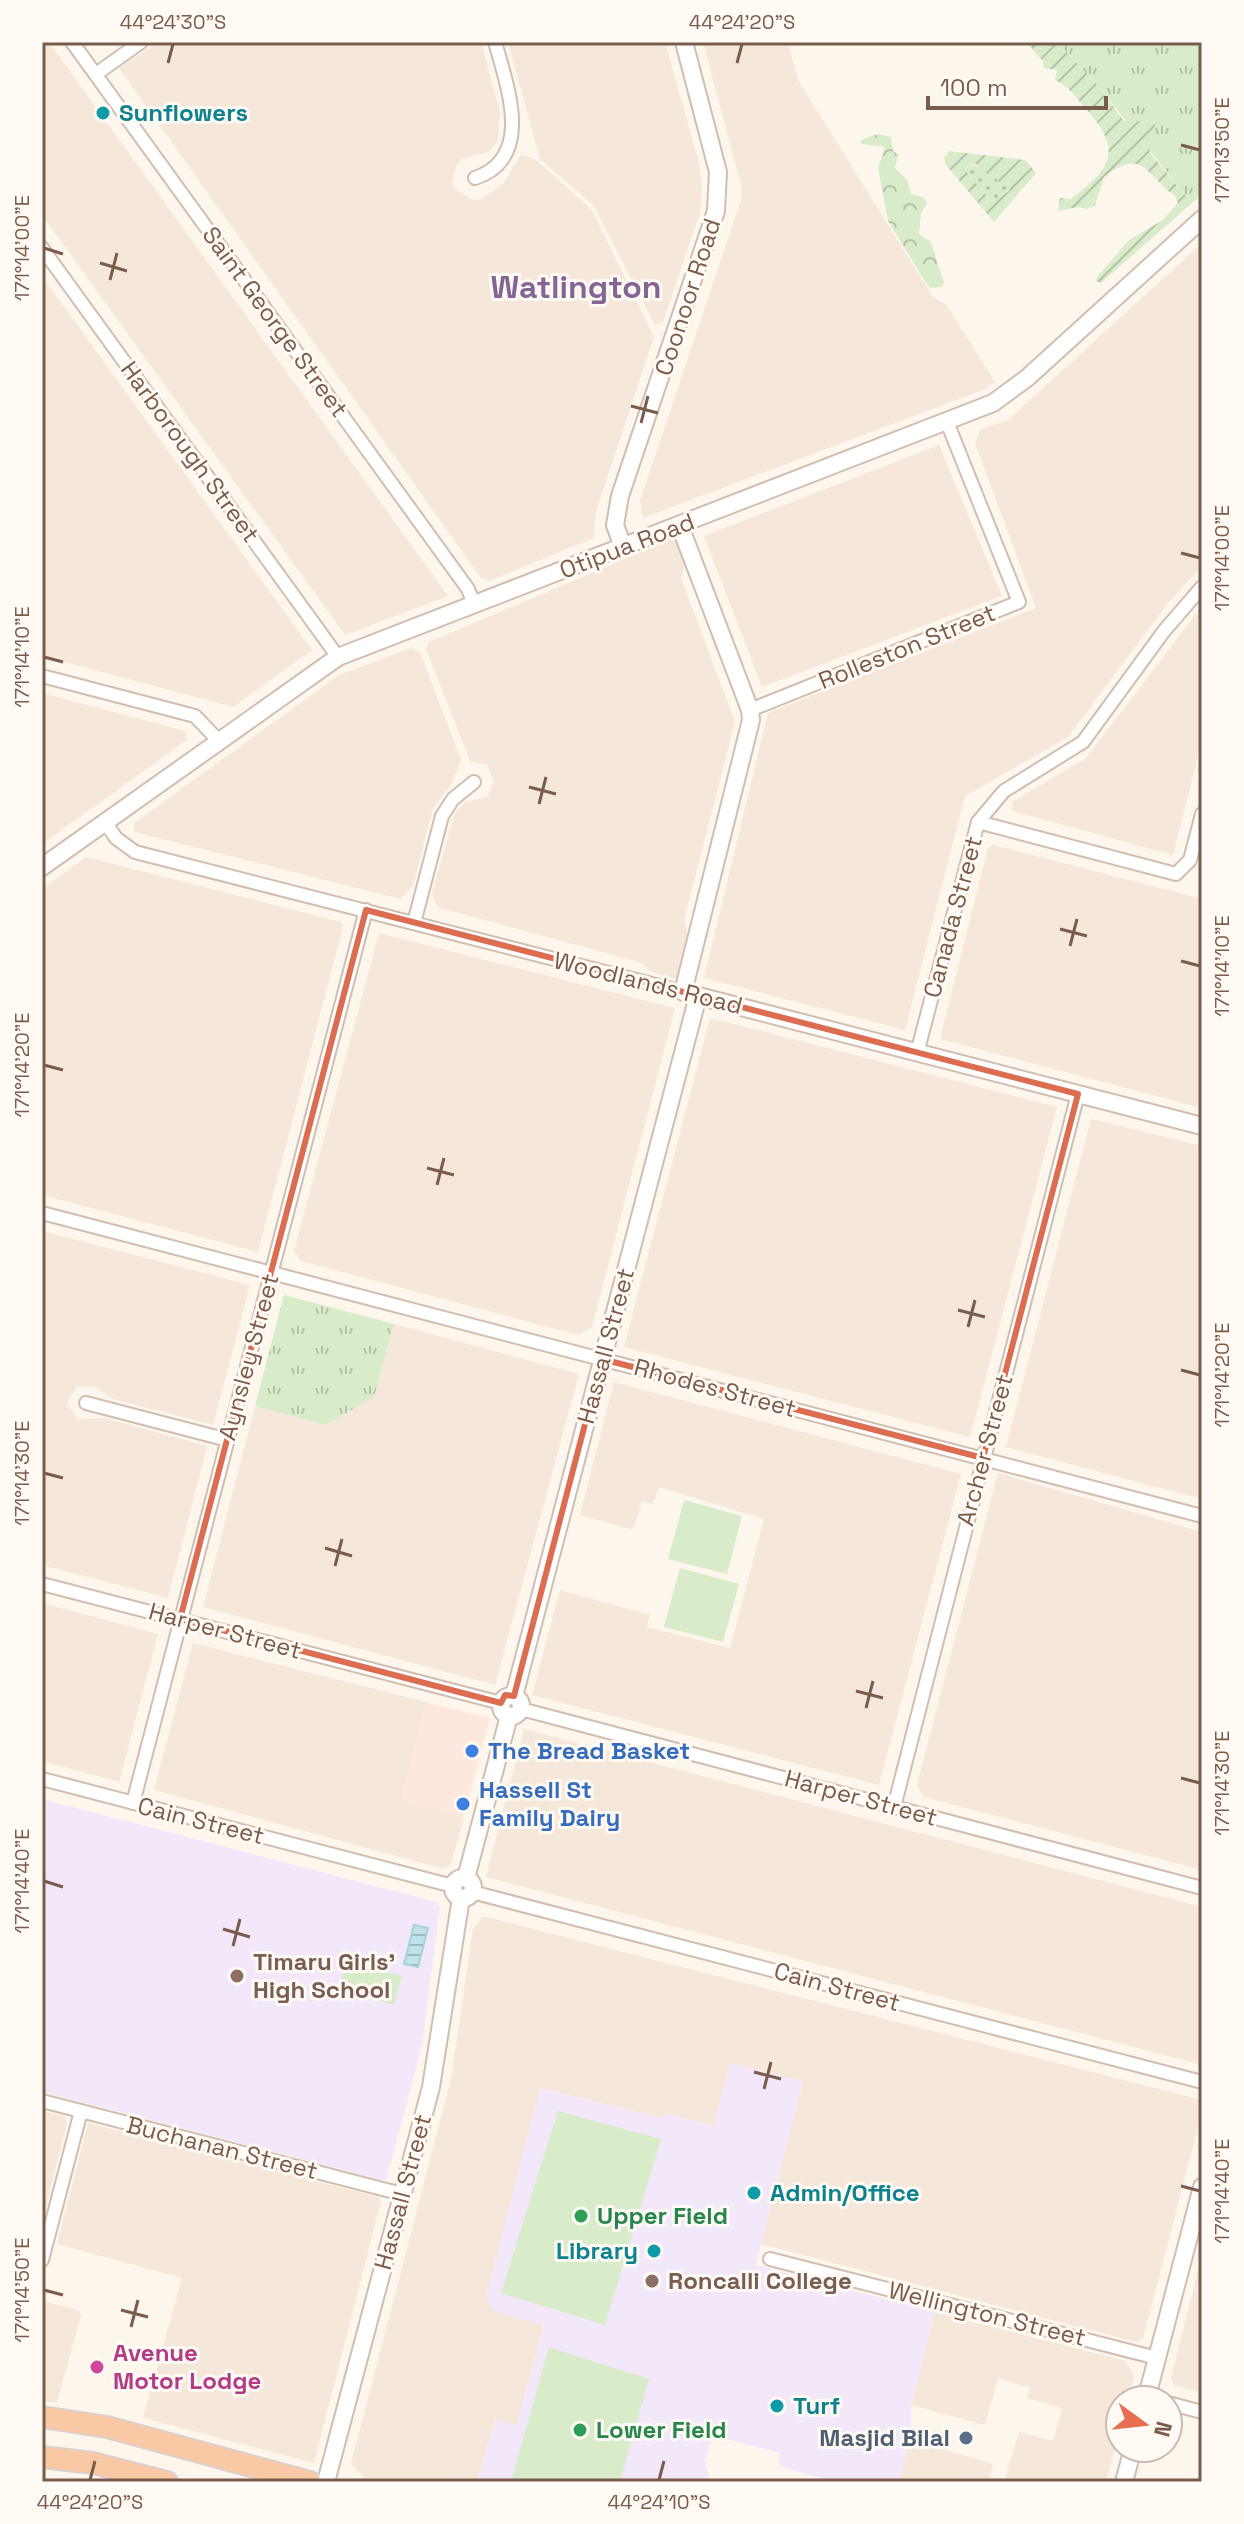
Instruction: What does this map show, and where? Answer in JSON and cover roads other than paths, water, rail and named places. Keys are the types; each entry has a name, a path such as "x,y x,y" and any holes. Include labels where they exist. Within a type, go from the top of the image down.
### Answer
{"highway":[{"path":"42,2417 117,2429 310,2482"},
{"path":"42,2457 93,2463 167,2482"}],"street":[{"name":"Saint George Street","path":"72,42 468,589 474,604"},
{"path":"96,74 141,42"},
{"path":"475,178 495,169 505,155 512,134 513,111 495,42"},
{"name":"Coonoor Road","path":"623,547 615,525 620,496 716,211 718,172 684,42"},
{"name":"Otipua Road","path":"42,867 217,739 338,657 993,403 1016,388 1202,219"},
{"name":"Harborough Street","path":"42,248 338,657"},
{"name":"Rolleston Street","path":"750,710 1019,602 947,422"},
{"name":"Hassall Street","path":"326,2482 441,2041 463,1889 602,1359 750,730 750,710 680,526"},
{"name":"Canada Street","path":"917,1053 978,822 985,809 1004,791 1083,742 1164,631 1202,587"},
{"path":"42,676 195,716 217,739"},
{"path":"414,923 442,816 453,799 474,782"},
{"path":"978,822 1176,874 1190,860 1202,814"},
{"name":"Woodlands Road","path":"105,822 116,838 135,852 1202,1126"},
{"name":"Aynsley Street","path":"133,1803 366,910"},
{"name":"Archer Street","path":"894,1807 1078,1094"},
{"name":"Rhodes Street","path":"42,1213 1202,1516"},
{"path":"86,1403 228,1440"},
{"name":"Harper Street","path":"42,1584 1202,1888"},
{"name":"Cain Street","path":"42,1779 1202,2082"},
{"name":"Buchanan Street","path":"42,2101 402,2194"},
{"path":"42,2260 81,2111"},
{"path":"1153,2384 1202,2187"},
{"name":"Wellington Street","path":"770,2259 1157,2358"}],"water":[{"path":"414,1925 428,1928 418,1967 404,1964"}],"place":[{"name":"Sunflowers","path":"103,113"},
{"name":"The Bread Basket","path":"472,1751"},
{"name":"Hassell St Family Dairy","path":"463,1804"},
{"name":"Timaru Girls' High School","path":"237,1976"},
{"name":"Admin/Office","path":"754,2193"},
{"name":"Upper Field","path":"581,2216"},
{"name":"Library","path":"654,2251"},
{"name":"Roncalli College","path":"652,2281"},
{"name":"Avenue Motor Lodge","path":"97,2367"},
{"name":"Turf","path":"777,2406"},
{"name":"Lower Field","path":"580,2430"},
{"name":"Masjid Bilal","path":"966,2438"}],"district":[{"name":"Watlington","path":"576,287"}]}
